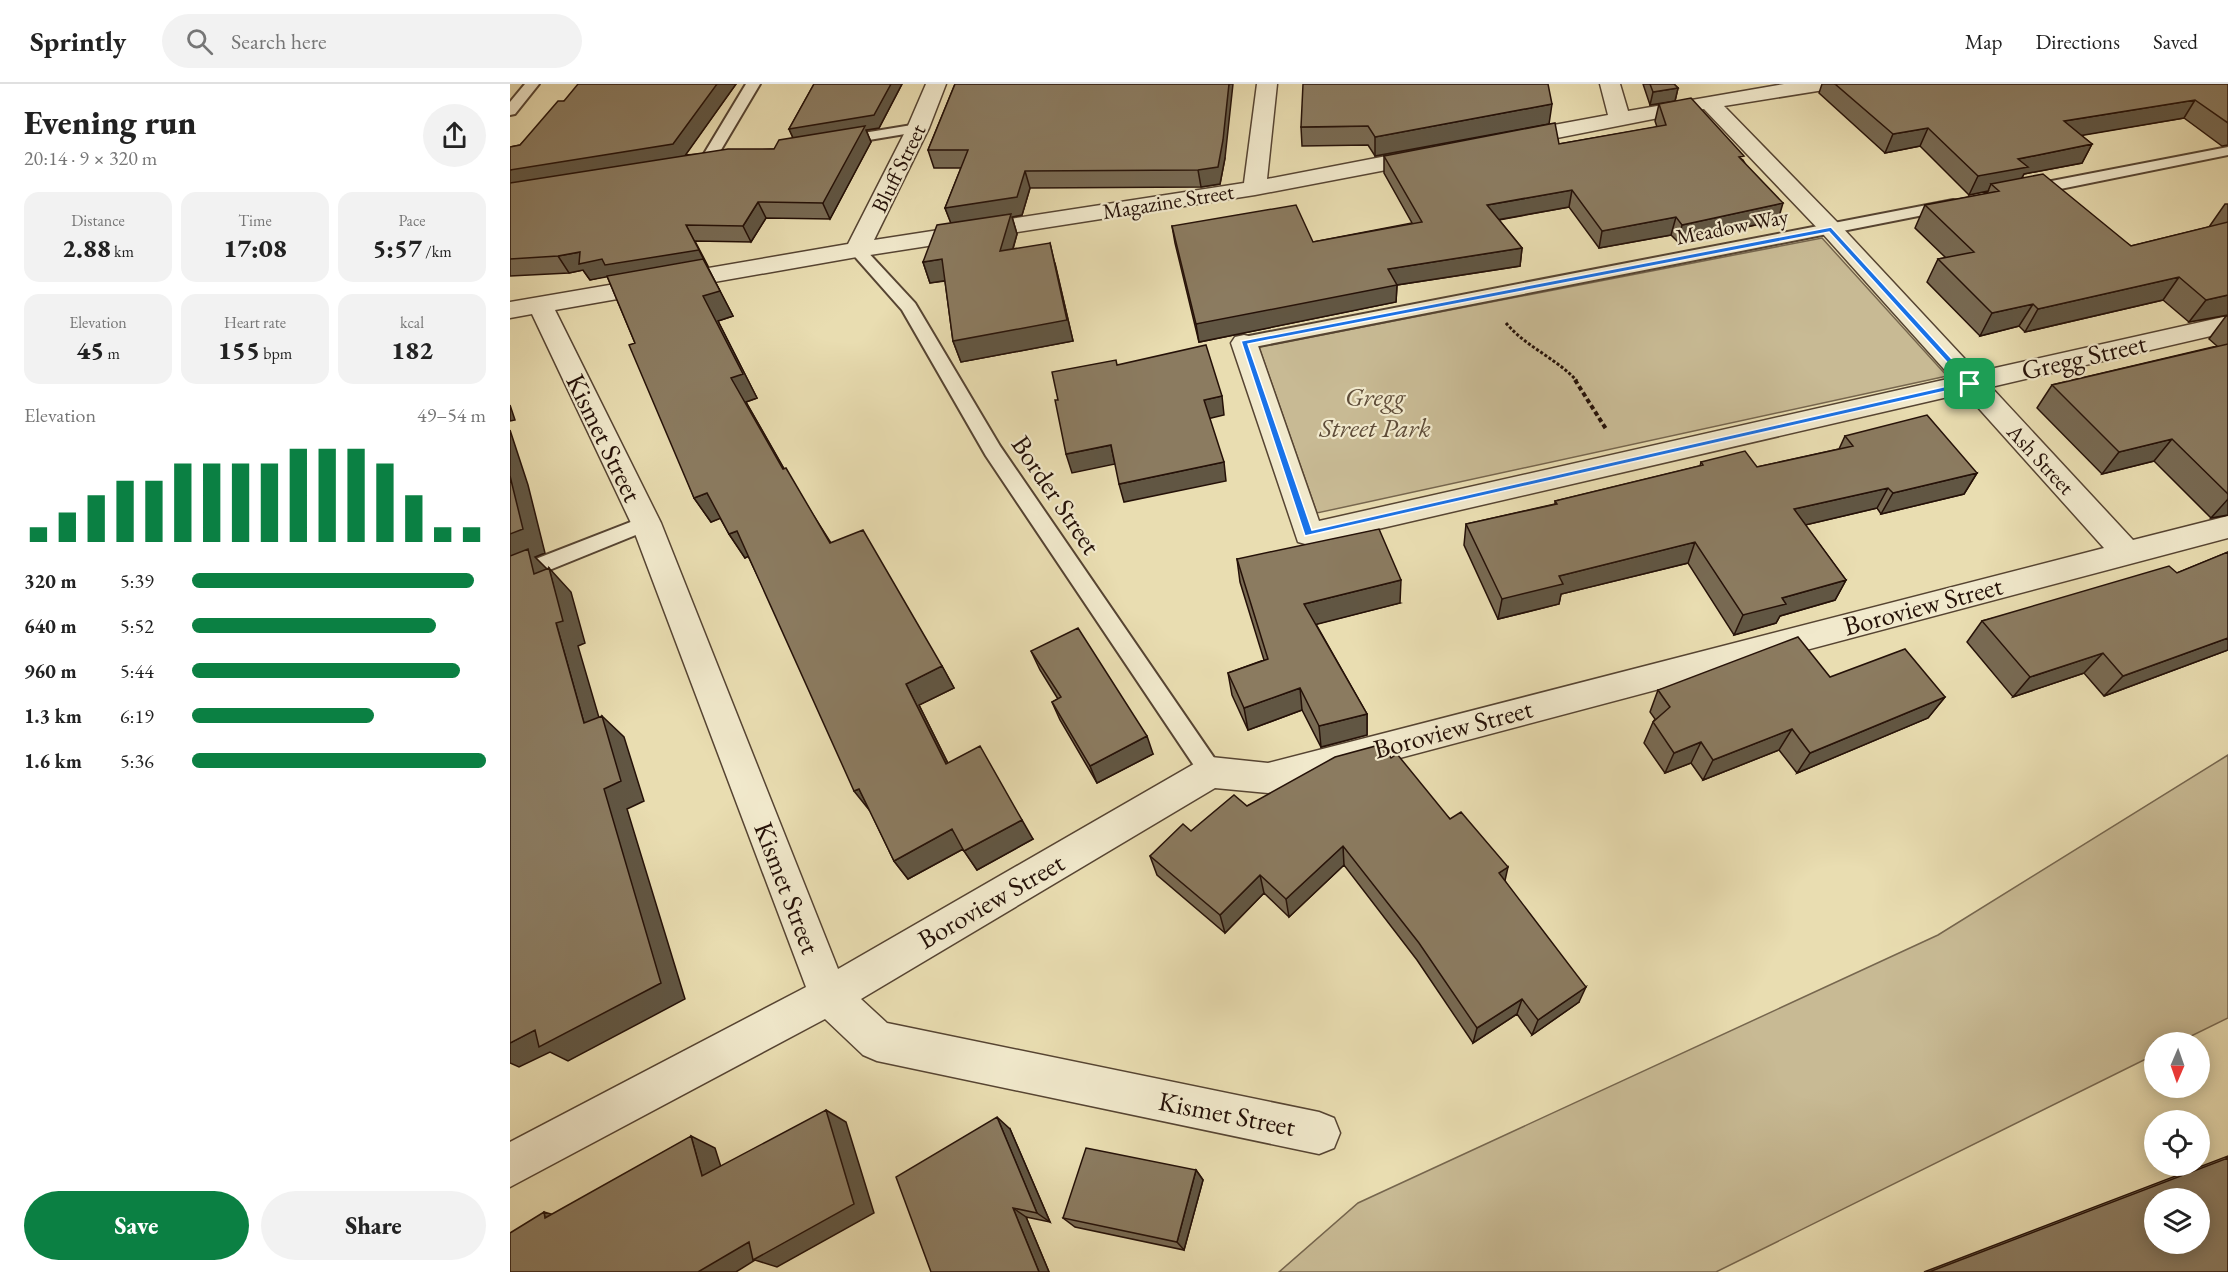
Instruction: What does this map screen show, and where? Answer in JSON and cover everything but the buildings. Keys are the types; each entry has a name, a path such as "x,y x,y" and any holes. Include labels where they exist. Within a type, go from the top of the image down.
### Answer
{"street":[{"name":"Bluff Street","path":"857,250 918,128 936,84"},
{"path":"1255,188 1267,84"},
{"path":"1610,84 1620,119"},
{"path":"1491,144 1709,102 1824,84"},
{"name":"Ash Street","path":"1709,102 1831,230 2127,553"},
{"name":"Magazine Street","path":"525,308 857,250 1255,188 1455,150"},
{"name":"Kismet Street","path":"525,308 646,523 829,996 877,1041 1319,1133"},
{"name":"Gregg Street","path":"1244,343 1308,534 2228,324"},
{"name":"Boroview Street","path":"510,1165 829,996 1211,772 1268,778 2228,527"}],"lane":[{"path":"510,111 532,84"},
{"path":"730,159 701,163 753,84"},
{"path":"824,143 918,128"},
{"path":"2006,195 2228,151"},
{"name":"Meadow Way","path":"1244,343 1971,202"},
{"name":"Border Street","path":"857,250 909,307 993,451 1211,772"},
{"path":"510,578 646,523"}],"path":[{"path":"1487,296 1511,331 1546,354 1581,385 1603,424"}],"green space":[{"name":"Gregg Street Park","path":"1822,238 1947,376 1317,513 1259,347"},
{"path":"2228,755 2228,1018 2199,1032 2144,1032 2144,1060 1716,1272 1279,1272 1358,1203 1938,935"}],"route":[{"path":"1831,230 1970,384 1308,534 1244,343 1831,230"}]}
